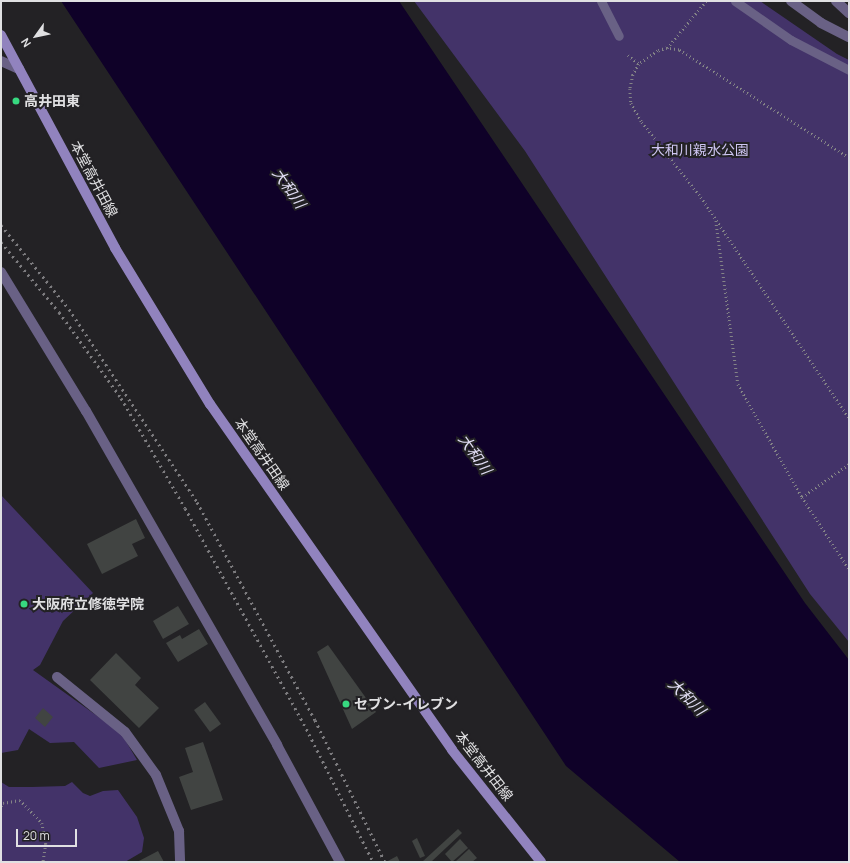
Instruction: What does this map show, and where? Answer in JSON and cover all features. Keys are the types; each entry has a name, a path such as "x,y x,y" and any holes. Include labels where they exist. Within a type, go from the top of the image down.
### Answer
{"main road":[{"name":"本堂高井田線","path":"1,35 114,248 210,404 452,750 541,862"}],"street":[{"path":"791,1 821,23 849,37"},
{"path":"836,1 848,8"},
{"path":"1,61 19,69"},
{"path":"1,272 86,410 288,764 340,862"},
{"path":"58,677 125,732 156,775 179,831 180,862"}],"lane":[{"path":"601,1 619,36"},
{"path":"735,1 791,40 849,70"}],"path":[{"path":"706,1 667,48 639,64 630,89 631,103 716,221 849,418"},
{"path":"667,48 688,53 849,158"},
{"path":"628,55 639,64"},
{"path":"716,221 738,384 802,497 849,569"},
{"path":"802,497 849,464"},
{"path":"1,806 3,803 20,800 42,823 46,844 43,862"}],"green space":[{"name":"大和川親水公園","path":"414,1 760,1 837,54 849,60 849,642 810,594 525,151"},
{"path":"1,495 93,593 63,621 40,665 33,670 121,733 137,760 99,768 74,742 50,743 29,729 18,750 1,753"},
{"path":"1,782 9,787 32,787 65,786 72,782 83,793 90,796 103,791 118,790 137,817 144,838 142,852 125,862 1,862"}],"water":[{"name":"大和川","path":"61,1 399,1 805,603 849,660 849,862 680,862 566,766"}],"building":[{"path":"136,519 145,538 132,544 138,556 102,574 87,544"},
{"path":"178,606 189,624 163,639 153,621"},
{"path":"199,629 208,644 178,662 166,643 180,635 182,639"},
{"path":"328,645 376,712 352,729 317,652"},
{"path":"116,653 141,678 135,685 159,708 139,728 90,680"},
{"path":"205,702 221,724 210,732 194,710"},
{"path":"43,708 53,717 45,727 35,718"},
{"path":"203,742 223,800 191,810 179,777 193,772 185,748"},
{"path":"458,829 462,833 431,862 422,862"},
{"path":"417,838 425,856 420,858 412,841"},
{"path":"460,839 468,848 452,862 445,854"},
{"path":"469,849 477,858 472,862 455,862"},
{"path":"158,851 164,862 137,862"},
{"path":"397,856 400,862 386,862"}],"railway":[{"path":"1,225 69,309 197,502 315,720 385,862"},
{"path":"1,242 59,312 121,398 185,508 309,734 373,862"}],"place":[{"name":"高井田東","path":"16,101"},
{"name":"大阪府立修徳学院","path":"24,604"},
{"name":"セブン-イレブン","path":"346,704"}]}
